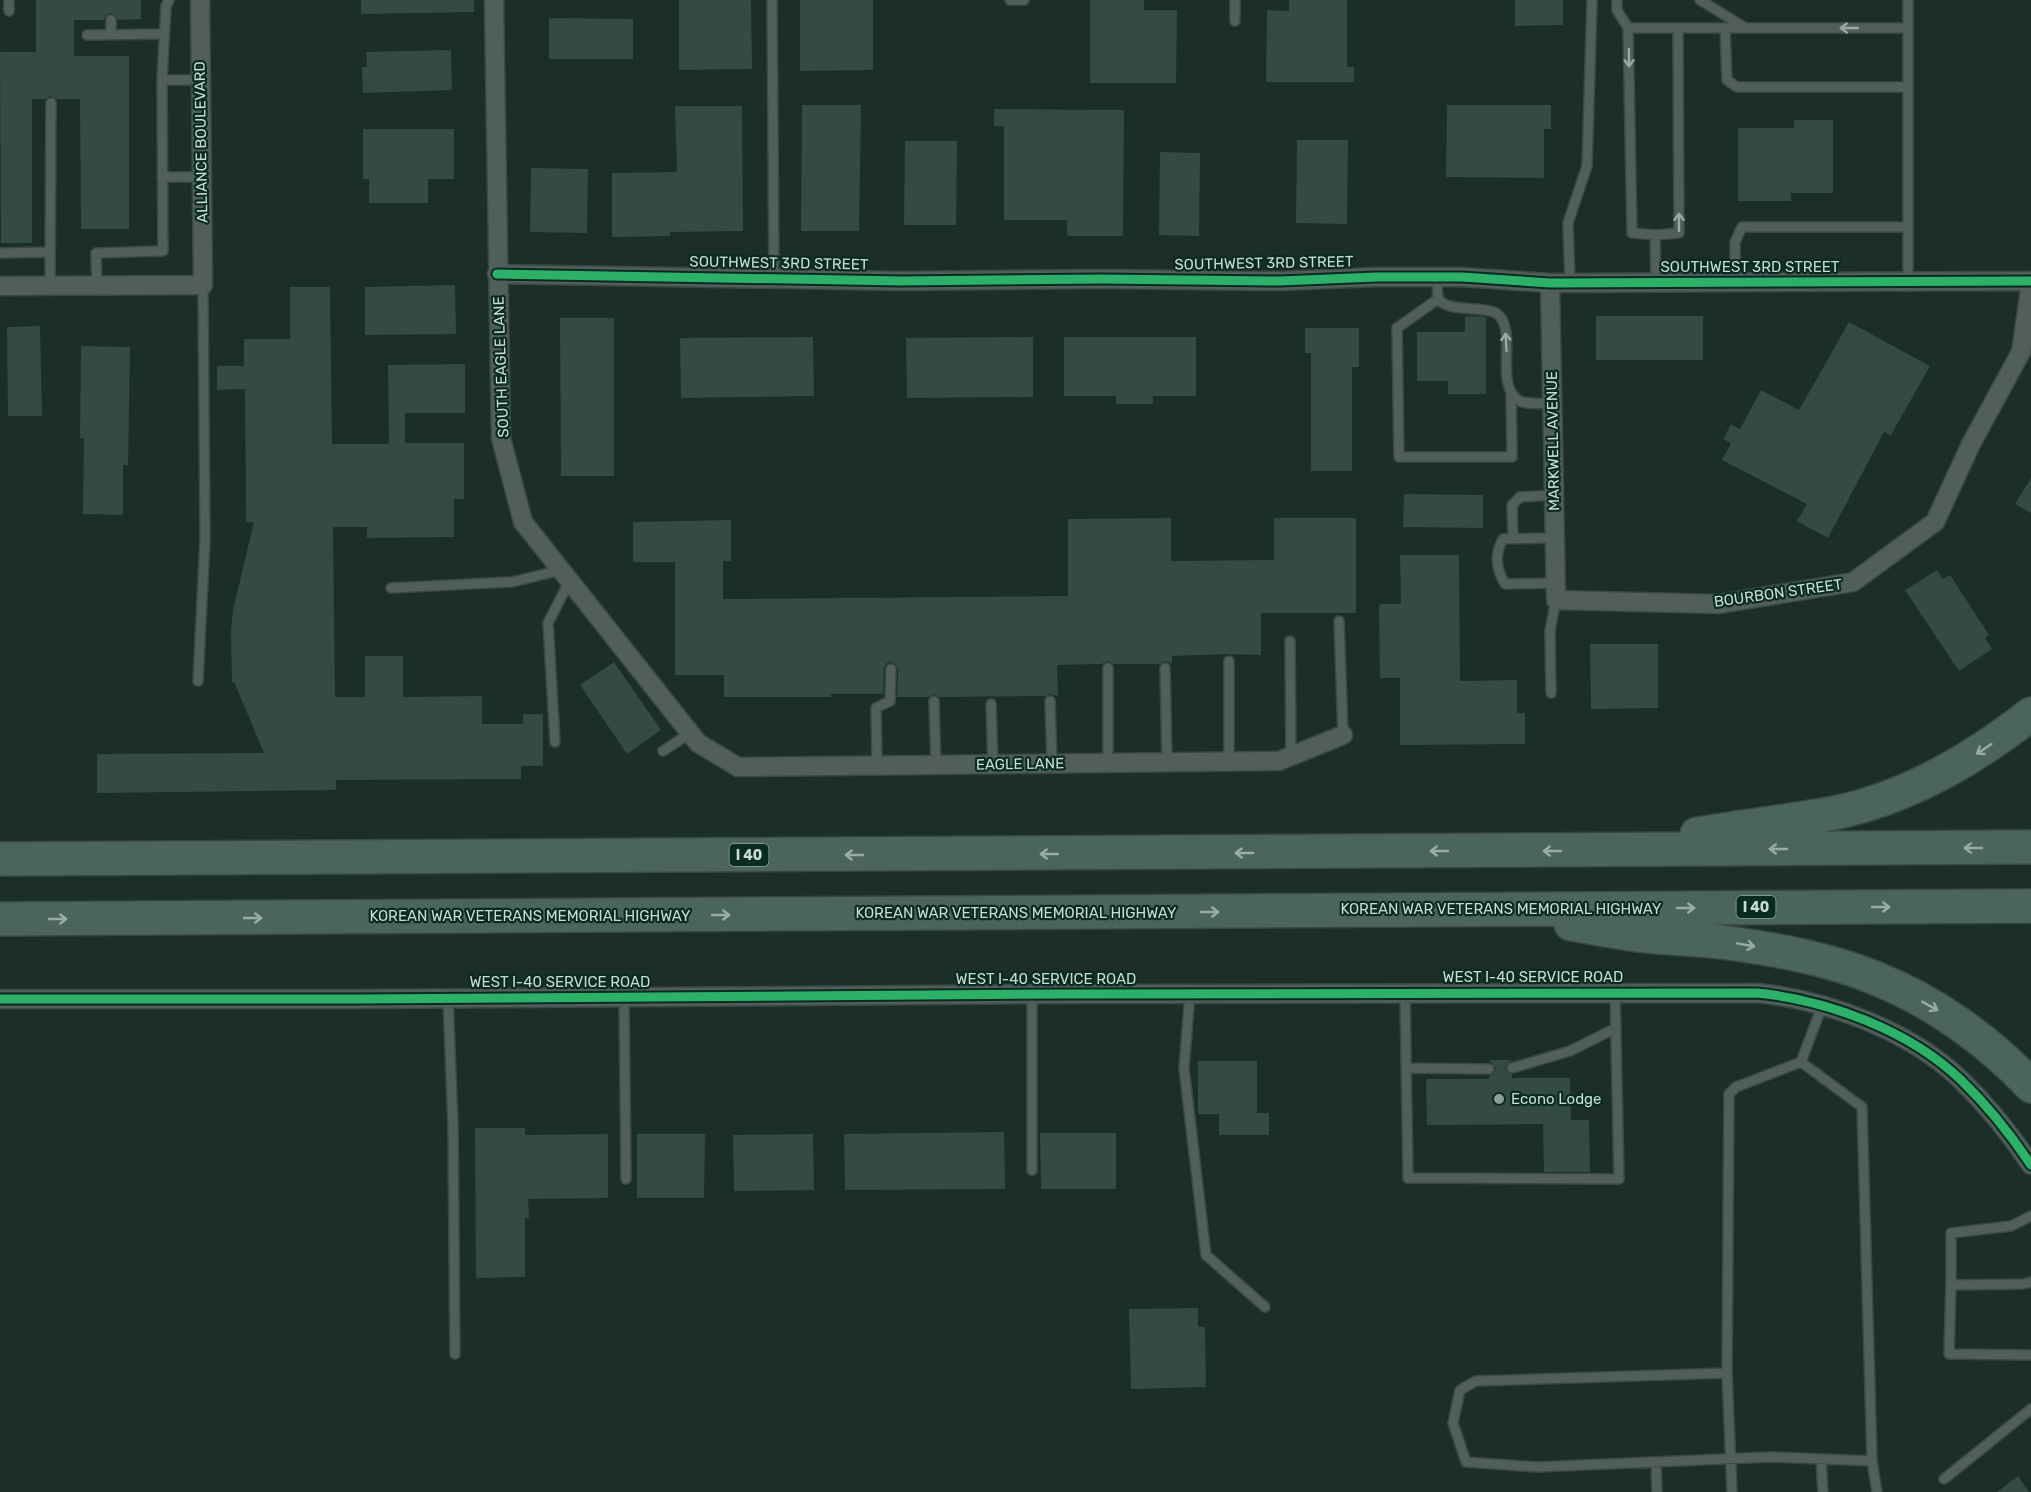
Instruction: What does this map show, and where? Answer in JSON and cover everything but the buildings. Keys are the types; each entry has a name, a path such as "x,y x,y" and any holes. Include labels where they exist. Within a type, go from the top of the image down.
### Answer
{"highway":[{"path":"1606,851 1752,824 1824,815 1891,796 1933,779 1968,759 2031,714"},
{"name":"I 40","path":"0,859 2031,847"},
{"name":"KOREAN WAR VETERANS MEMORIAL HIGHWAY","path":"0,919 2031,906"},
{"path":"1481,909 1646,936 1727,942 1799,954 1843,966 1876,978 1938,1010 1991,1049 2031,1086"}],"street":[{"name":"ALLIANCE BOULEVARD","path":"200,0 203,285"},
{"name":"SOUTH EAGLE LANE","path":"495,0 501,438 523,522 694,738"},
{"name":"SOUTHWEST 3RD STREET","path":"497,274 901,280 1280,280 1437,277 1550,283 2031,282"},
{"name":"BOURBON STREET","path":"1556,592 1719,604 1853,582 1935,522 1971,444 2021,352 2031,282"},
{"name":"MARKWELL AVENUE","path":"1550,283 1556,592"},
{"path":"0,286 203,285"},
{"name":"EAGLE LANE","path":"694,738 738,767 1279,761 1343,735"},
{"name":"WEST I-40 SERVICE ROAD","path":"0,999 1190,993 1757,993 1782,996 1839,1011 1893,1033 1933,1058 1960,1079 2010,1134 2031,1165"}],"lane":[{"path":"9,0 9,11"},
{"path":"97,285 96,253 163,251 162,80 166,6 169,0"},
{"path":"772,0 774,278"},
{"path":"1010,0 1024,0"},
{"path":"1235,0 1235,21"},
{"path":"1570,283 1568,224 1587,166 1592,0"},
{"path":"1617,0 1617,10 1628,28 1632,234 1655,236 1679,234 1678,28"},
{"path":"1700,0 1746,28"},
{"path":"1908,0 1908,281"},
{"path":"111,20 111,35"},
{"path":"1628,28 1908,28"},
{"path":"1725,28 1727,80 1737,87 1908,87"},
{"path":"87,35 164,34"},
{"path":"162,80 200,80"},
{"path":"50,286 51,103"},
{"path":"162,177 202,177"},
{"path":"1735,282 1735,242 1742,227 1908,228"},
{"path":"1655,236 1656,282"},
{"path":"0,253 50,252"},
{"path":"1437,277 1438,299 1442,303 1495,312 1500,317 1505,330 1507,385 1517,400 1527,403 1553,403"},
{"path":"198,681 205,539 203,285"},
{"path":"1438,299 1397,328 1399,457 1512,457 1511,393"},
{"path":"1513,539 1512,505 1520,496 1554,495"},
{"path":"1551,693 1550,631 1556,592 1505,584 1498,571 1497,550 1503,539 1555,538"},
{"path":"391,588 512,582 566,575 548,623 555,742"},
{"path":"1339,621 1343,735"},
{"path":"1290,641 1291,756"},
{"path":"1229,661 1229,761"},
{"path":"1108,668 1108,763"},
{"path":"1165,668 1167,762"},
{"path":"877,765 876,708 890,701 891,669"},
{"path":"1050,700 1052,763"},
{"path":"934,701 936,765"},
{"path":"991,704 993,764"},
{"path":"663,751 694,738"},
{"path":"1405,993 1408,1178 1619,1179 1615,992"},
{"path":"1190,993 1184,1068 1206,1255 1265,1306"},
{"path":"1032,994 1032,1170"},
{"path":"624,997 626,1179"},
{"path":"448,998 453,1126 455,1354"},
{"path":"1732,1492 1727,1373 1729,1094 1736,1087 1801,1062 1822,1006"},
{"path":"1512,1068 1570,1051 1616,1028"},
{"path":"1801,1062 1862,1107 1872,1461 1877,1492"},
{"path":"1406,1068 1490,1069"},
{"path":"2031,1216 2012,1226 1952,1233 1949,1354 2031,1355"},
{"path":"1951,1285 2031,1282"},
{"path":"1727,1373 1476,1381 1460,1390 1453,1423 1466,1462 1537,1467 1771,1457 1872,1461"},
{"path":"1944,1479 2031,1409"},
{"path":"1821,1459 1822,1492"},
{"path":"1656,1462 1657,1492"}],"cycle path":[{"path":"497,274 901,281 1102,279 1280,281 1376,277 1462,277 1550,283 2031,281"},
{"path":"0,999 1757,993 1839,1010 1866,1020 1917,1046 1940,1062 1971,1090 1999,1121 2031,1165"}],"place":[{"name":"Econo Lodge","path":"1499,1099"}]}
